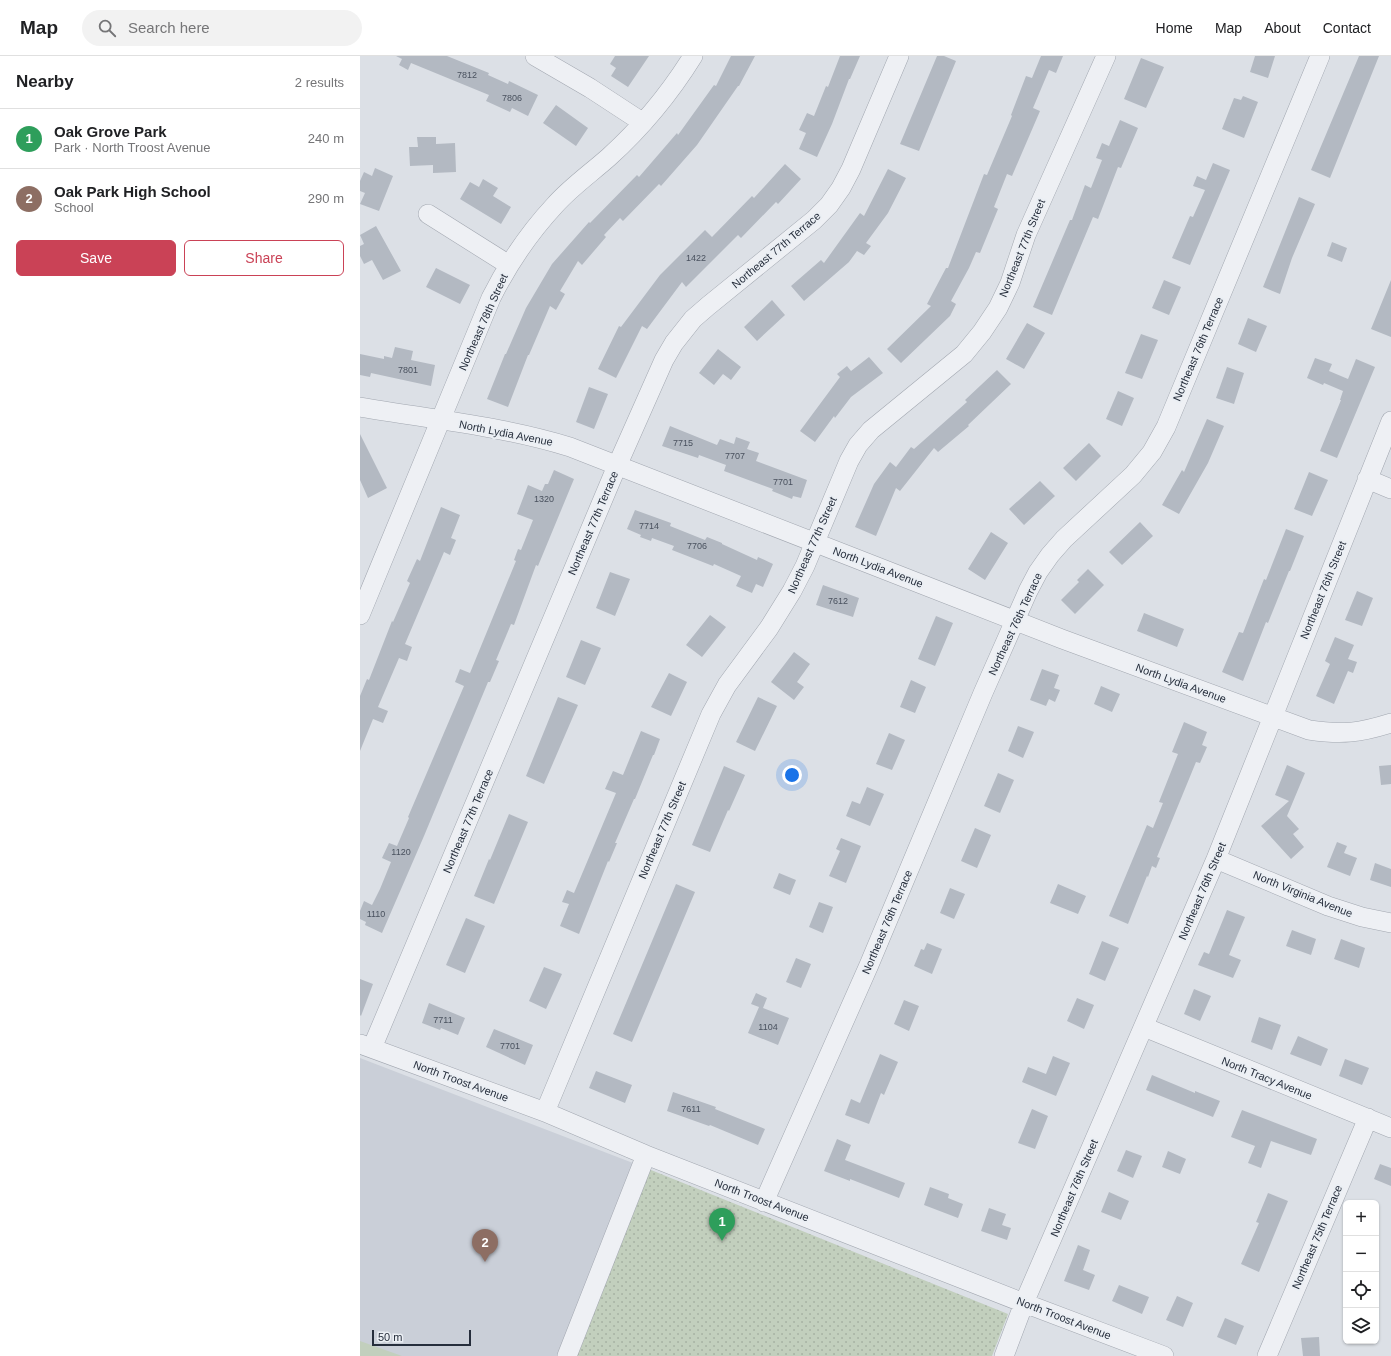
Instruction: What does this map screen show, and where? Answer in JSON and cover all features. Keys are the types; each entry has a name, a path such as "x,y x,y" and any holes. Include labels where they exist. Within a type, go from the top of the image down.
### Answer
{"street":[{"path":"535,56 590,88 642,122"},
{"name":"Northeast 78th Street","path":"360,615 491,298 509,264 555,205 580,181 609,157 642,122 667,92 692,56"},
{"name":"Northeast 77th Terrace","path":"366,1046 664,360 679,337 693,320 708,306 814,220 829,205 841,188 851,169 899,56"},
{"name":"Northeast 77th Street","path":"545,1112 711,714 727,685 769,628 792,591 849,461 858,444 871,430 964,354 982,332 998,308 1010,283 1026,235 1106,56"},
{"name":"Northeast 76th Terrace","path":"764,1202 869,965 968,727 1028,591 1038,572 1050,555 1064,539 1133,475 1152,452 1166,427 1320,56"},
{"path":"428,214 509,264"},
{"name":"North Lydia Avenue","path":"360,408 507,431 545,439 570,447 1015,621 1309,730 1328,733 1348,733 1366,731 1391,723"},
{"name":"Northeast 76th Street","path":"1004,1356 1024,1303 1216,859 1391,421"},
{"path":"1367,479 1391,489"},
{"name":"North Virginia Avenue","path":"1216,859 1328,906 1362,917 1391,923"},
{"name":"North Tracy Avenue","path":"1144,1027 1391,1128"},
{"name":"North Troost Avenue","path":"366,1046 545,1112 646,1155 764,1202 1164,1356"},
{"name":"Northeast 75th Terrace","path":"1267,1356 1368,1118"},
{"path":"567,1356 646,1155"}],"shaded area":[{"path":"360,1058 646,1168 574,1356 360,1356"}],"green space":[{"path":"646,1168 1008,1314 992,1356 574,1356"},
{"path":"360,1341 402,1356 360,1356"}],"building":[{"path":"396,56 447,56 489,73 488,75 508,84 509,81 538,95 528,116 512,108 510,112 486,101 489,95 411,63 408,70 399,65 402,59"},
{"path":"615,56 649,56 628,87 611,76 616,68 610,64"},
{"path":"731,56 755,56 739,86 697,145 661,186 659,184 623,221 620,218 604,235 606,237 582,265 578,261 560,291 565,294 556,310 550,306 528,355 508,407 487,399 526,308 552,264 589,222 590,223 637,175 639,177 677,133 678,135 714,85 716,86"},
{"path":"840,56 860,56 817,157 799,149 806,133 799,130 807,113 814,116 826,86 828,87"},
{"path":"937,56 944,56 956,61 919,151 900,144"},
{"path":"1041,56 1063,56 1056,73 1049,70 1033,108 1040,111 1012,176 1007,174 994,207 998,209 980,253 976,252 951,301 956,304 950,316 901,363 887,349 931,306 927,304 946,268 948,268 984,174 987,175 1012,116 1011,115 1026,76 1032,78"},
{"path":"1255,56 1275,56 1268,78 1250,72"},
{"path":"1359,56 1379,56 1330,178 1311,170"},
{"path":"1141,58 1164,67 1146,108 1124,99"},
{"path":"1243,96 1258,102 1244,138 1222,129 1234,98 1241,100"},
{"path":"556,105 588,128 576,146 543,123"},
{"path":"1120,120 1138,128 1121,168 1118,167 1098,219 1093,217 1052,315 1033,307 1070,220 1072,220 1085,185 1091,188 1102,160 1096,158 1102,143 1109,146"},
{"path":"417,137 436,137 436,144 455,143 456,172 433,173 433,165 410,166 409,147 418,147"},
{"path":"1213,163 1230,170 1190,265 1172,258 1190,216 1193,217 1205,190 1193,186 1197,176 1206,180"},
{"path":"785,164 801,179 778,204 776,202 741,238 738,235 686,287 682,282 647,329 642,326 616,378 598,369 619,326 621,327 660,275 705,230 712,237 752,196 754,198"},
{"path":"375,168 393,176 379,211 360,204 365,193 360,191 360,181 364,172 372,176"},
{"path":"888,169 906,178 888,213 866,243 871,246 864,255 857,251 849,262 804,301 791,286 821,260 824,263 860,213 864,216"},
{"path":"483,179 498,188 493,196 511,207 501,224 460,199 470,182 479,187"},
{"path":"1299,197 1315,204 1292,258 1280,294 1263,287"},
{"path":"376,226 401,271 383,280 372,260 364,264 360,256 360,246 364,244 360,235"},
{"path":"1332,242 1347,248 1342,262 1327,256"},
{"path":"436,268 470,285 460,304 426,287"},
{"path":"1164,280 1181,287 1169,315 1152,308"},
{"path":"1391,280 1391,337 1371,329"},
{"path":"772,300 785,315 757,341 744,327"},
{"path":"1248,318 1267,326 1256,352 1238,344"},
{"path":"1027,323 1045,333 1024,369 1006,359"},
{"path":"1141,334 1158,340 1142,379 1125,373"},
{"path":"395,347 413,351 411,360 435,365 431,386 371,373 370,377 360,375 360,354 384,359 384,356 392,358"},
{"path":"718,349 741,367 731,380 723,374 714,385 699,373"},
{"path":"869,357 883,373 851,397 835,418 834,416 815,442 800,431 840,377 837,374 847,366 851,371"},
{"path":"1315,358 1332,364 1329,371 1348,379 1356,359 1375,367 1337,458 1320,451 1341,400 1343,391 1307,378"},
{"path":"1227,367 1244,373 1234,404 1216,398"},
{"path":"997,370 1011,384 968,425 969,426 938,452 934,448 900,491 896,488 876,536 855,527 874,484 890,462 896,467 911,447 914,449 967,402 965,400"},
{"path":"589,387 608,394 594,429 576,422"},
{"path":"1118,391 1134,398 1122,426 1106,419"},
{"path":"1207,419 1224,426 1208,463 1179,514 1162,505 1182,470 1184,472"},
{"path":"670,426 717,445 720,439 734,444 736,437 750,442 747,449 759,453 756,461 807,480 801,498 793,496 792,499 772,491 773,489 724,471 726,465 699,455 698,458 662,446"},
{"path":"360,434 387,488 368,498 360,480"},
{"path":"1089,443 1101,456 1076,481 1063,468"},
{"path":"554,470 574,479 538,566 536,565 514,625 511,624 496,660 499,661 490,682 488,682 382,933 365,925 366,922 360,919 360,911 364,901 372,905 380,889 391,862 382,858 389,843 397,846 464,686 455,682 460,669 470,673 516,561 514,560 518,549 521,550 533,520 517,514 528,485 542,491 545,484 548,484"},
{"path":"1309,472 1328,480 1312,516 1294,509"},
{"path":"1040,481 1055,496 1024,525 1009,509"},
{"path":"441,507 460,515 451,538 456,540 450,555 444,552 405,644 412,647 407,661 399,658 378,707 388,711 383,723 373,719 360,751 360,696 367,679 369,680 392,621 393,622 410,583 407,581 417,559 420,561"},
{"path":"635,510 671,523 670,526 705,540 707,537 757,560 758,557 773,564 763,587 756,584 752,593 736,586 741,576 714,564 713,566 672,550 674,546 652,538 651,541 640,537 641,535 627,529"},
{"path":"1140,522 1153,536 1122,565 1109,552"},
{"path":"1286,529 1304,536 1268,623 1266,622 1243,681 1222,672 1239,632 1243,633 1264,579 1266,580"},
{"path":"991,532 1008,543 985,580 968,569"},
{"path":"1088,569 1104,585 1075,614 1061,600 1079,582 1077,580"},
{"path":"610,572 630,579 615,616 596,608"},
{"path":"823,585 859,598 853,617 816,605"},
{"path":"1357,591 1373,598 1362,626 1345,620"},
{"path":"1144,613 1184,629 1177,647 1137,631"},
{"path":"710,615 726,627 702,657 686,645"},
{"path":"936,616 953,623 935,666 918,659"},
{"path":"1335,637 1354,645 1348,659 1357,662 1353,673 1348,671 1334,704 1316,696 1330,664 1325,661"},
{"path":"581,640 601,648 585,685 566,677"},
{"path":"794,652 810,664 797,682 804,687 794,700 771,682"},
{"path":"1042,669 1059,675 1054,688 1060,690 1055,702 1049,699 1046,706 1030,700"},
{"path":"669,673 687,682 671,716 651,707"},
{"path":"911,680 926,687 915,713 900,707"},
{"path":"1101,686 1120,694 1112,712 1094,704"},
{"path":"558,697 578,705 544,784 526,776"},
{"path":"758,697 777,706 755,751 736,742"},
{"path":"1184,722 1207,732 1202,745 1207,747 1200,763 1196,762 1157,857 1160,858 1156,868 1152,866 1148,877 1147,876 1128,924 1109,916 1147,825 1153,828 1163,803 1159,802 1178,754 1172,752"},
{"path":"1018,726 1034,732 1023,758 1008,751"},
{"path":"641,731 660,739 615,843 617,843 609,862 608,861 579,934 560,926 569,904 562,902 567,890 574,893 616,793 605,789 613,771 623,775"},
{"path":"889,733 905,740 892,770 876,764"},
{"path":"1287,765 1305,773 1287,816 1299,829 1293,834 1304,847 1291,859 1261,826 1289,801 1275,795"},
{"path":"1391,765 1391,784 1381,785 1379,766"},
{"path":"724,766 745,775 710,852 692,845"},
{"path":"998,773 1014,780 1000,813 984,806"},
{"path":"867,787 884,794 870,826 846,816 852,801 860,804"},
{"path":"509,814 528,822 494,904 474,896"},
{"path":"975,828 991,835 977,868 961,861"},
{"path":"841,838 861,846 846,883 829,876 840,851 836,849"},
{"path":"1337,842 1347,846 1344,853 1357,858 1350,876 1327,867"},
{"path":"1375,863 1391,869 1391,887 1370,880"},
{"path":"779,873 796,880 790,895 773,888"},
{"path":"676,884 695,892 632,1042 613,1034"},
{"path":"1058,884 1086,896 1078,914 1050,903"},
{"path":"950,888 965,894 954,919 940,913"},
{"path":"819,902 833,907 823,933 809,927"},
{"path":"1227,910 1245,917 1229,955 1241,960 1233,978 1198,965 1204,952 1209,954"},
{"path":"466,918 485,926 465,973 446,965"},
{"path":"1292,930 1316,939 1311,955 1286,946"},
{"path":"1341,939 1365,948 1359,968 1334,959"},
{"path":"1102,941 1119,948 1105,981 1089,974"},
{"path":"927,943 942,949 932,974 914,966 921,949 924,950"},
{"path":"796,958 811,964 801,988 786,982"},
{"path":"544,967 562,974 546,1009 529,1001"},
{"path":"360,979 373,984 361,1016 360,1015"},
{"path":"1194,989 1211,996 1200,1021 1184,1014"},
{"path":"756,993 767,998 763,1008 789,1018 778,1045 748,1033 759,1007 751,1004"},
{"path":"1077,998 1094,1005 1084,1029 1067,1021"},
{"path":"904,1000 919,1006 909,1031 894,1024"},
{"path":"429,1003 465,1018 458,1035 441,1028 440,1030 422,1023"},
{"path":"1259,1017 1281,1025 1272,1050 1251,1042"},
{"path":"494,1029 533,1045 525,1065 486,1047"},
{"path":"1298,1036 1328,1049 1321,1066 1290,1054"},
{"path":"880,1054 898,1062 884,1095 881,1093 869,1124 845,1115 851,1099 860,1103"},
{"path":"1053,1056 1070,1063 1056,1096 1022,1082 1028,1067 1046,1074"},
{"path":"1345,1059 1369,1068 1362,1085 1339,1076"},
{"path":"596,1071 632,1085 625,1103 589,1088"},
{"path":"1152,1075 1195,1093 1195,1091 1220,1101 1213,1117 1146,1090"},
{"path":"673,1092 716,1107 715,1109 765,1129 758,1145 710,1125 709,1126 667,1111"},
{"path":"1032,1109 1048,1116 1035,1149 1018,1143"},
{"path":"1242,1110 1317,1139 1311,1155 1271,1141 1261,1168 1248,1163 1255,1146 1231,1137"},
{"path":"837,1139 851,1145 845,1160 905,1183 899,1198 850,1179 850,1181 824,1171"},
{"path":"1126,1150 1142,1156 1133,1178 1117,1171"},
{"path":"1168,1151 1186,1159 1180,1174 1162,1167"},
{"path":"1380,1164 1391,1168 1391,1186 1374,1179"},
{"path":"930,1187 949,1194 948,1198 963,1204 958,1218 924,1205"},
{"path":"1109,1192 1129,1201 1121,1220 1101,1212"},
{"path":"1268,1193 1288,1201 1259,1272 1241,1264 1259,1223 1256,1222"},
{"path":"989,1208 1006,1214 1002,1225 1011,1228 1007,1240 981,1231"},
{"path":"1078,1245 1090,1250 1083,1270 1095,1275 1089,1290 1064,1281"},
{"path":"1119,1285 1149,1297 1142,1314 1112,1301"},
{"path":"1177,1296 1193,1303 1183,1327 1166,1320"},
{"path":"1225,1318 1244,1326 1236,1345 1217,1337"},
{"path":"1319,1337 1320,1356 1303,1356 1301,1338"}],"place":[{"name":"Oak Grove Park","path":"722,1241"},
{"name":"Oak Park High School","path":"485,1262"}]}
